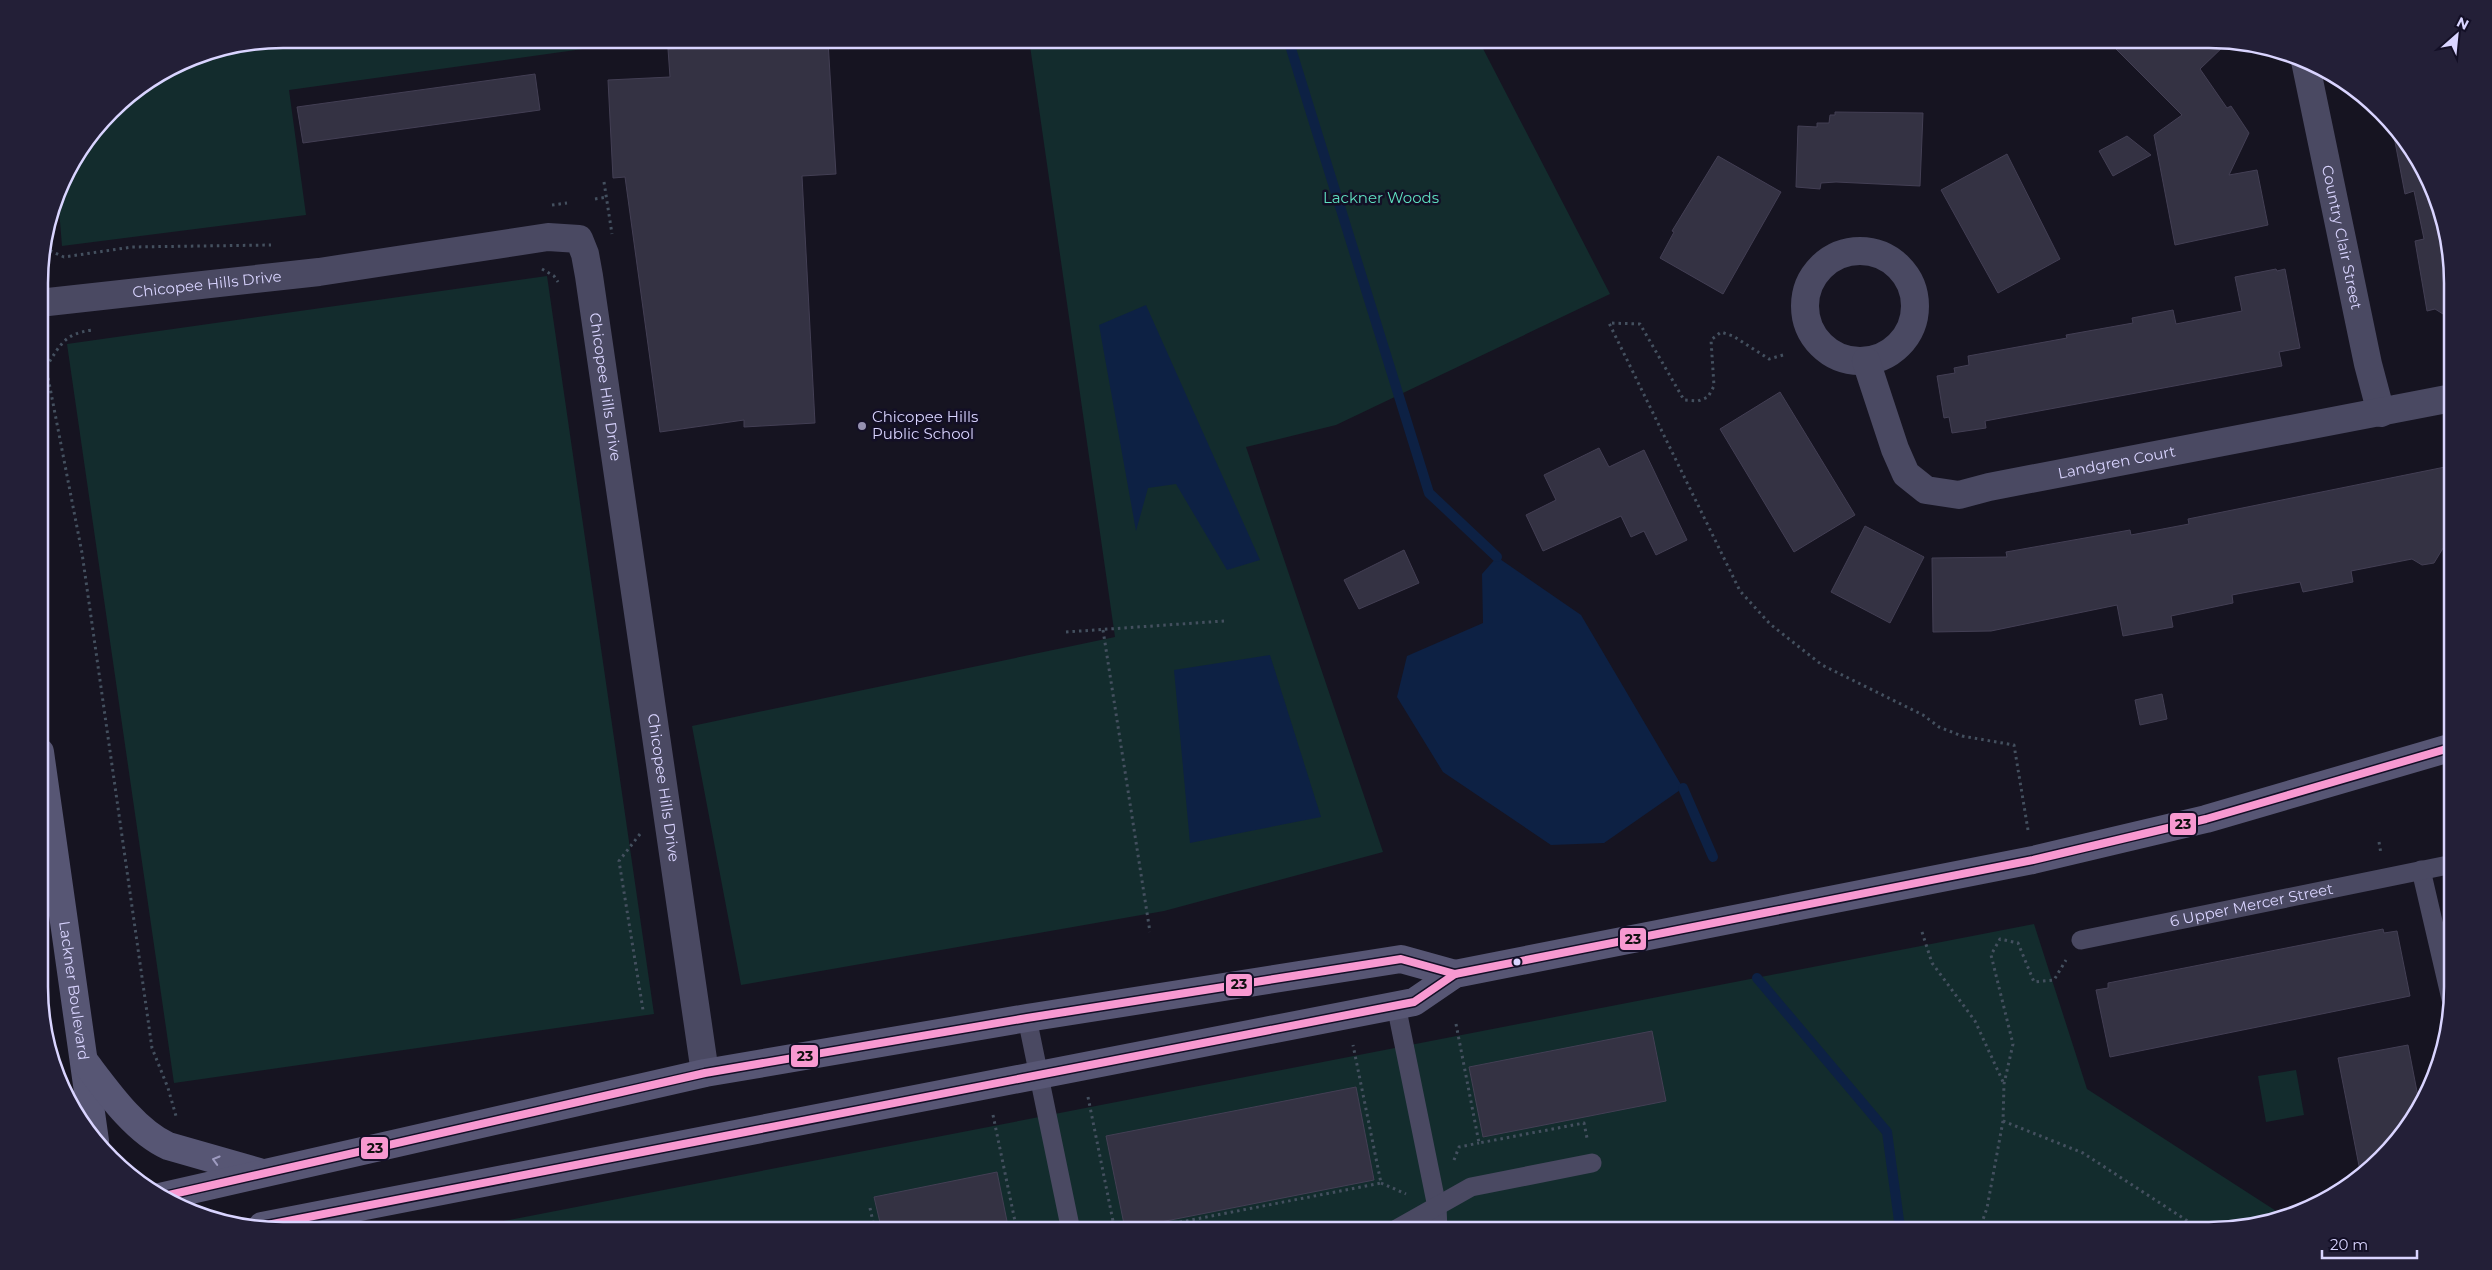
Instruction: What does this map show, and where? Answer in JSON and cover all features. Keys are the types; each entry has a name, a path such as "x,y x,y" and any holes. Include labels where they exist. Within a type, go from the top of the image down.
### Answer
{"main road":[{"path":"282,1222 1039,1073 1414,1002 1455,974 2033,860 2206,819 2444,750"},
{"name":"Lackner Boulevard","path":"48,808 93,1127"},
{"path":"172,1194 705,1073 1027,1018 1401,959 1455,974"},
{"path":"84,1061 116,1103 156,1141 263,1173"}],"street":[{"name":"Country Clair Street","path":"2307,69 2368,364 2381,413"},
{"name":"Chicopee Hills Drive","path":"48,302 319,272 548,237 579,239 585,254 589,276 705,1073"},
{"name":"Landgren Court","path":"1866,361 1895,449 1906,474 1926,490 1959,495 1989,487 2444,400"}],"lane":[{"name":"6 Upper Mercer Street","path":"2082,940 2444,866"},
{"path":"2421,870 2444,972"},
{"path":"1396,1005 1437,1207 1438,1222"},
{"path":"1027,1018 1069,1222"},
{"path":"1410,1222 1471,1187 1592,1163"}],"path":[{"path":"596,199 607,197"},
{"path":"547,206 566,203"},
{"path":"50,251 64,257 132,247 278,244"},
{"path":"534,268 554,276 561,288"},
{"path":"1783,355 1768,359 1733,336 1722,332 1711,340 1714,386 1708,397 1698,402 1684,400 1640,324 1609,324 1740,592 1770,624 1822,665 1923,715 1939,727 1962,736 2014,745 2033,860"},
{"path":"48,363 60,345 75,332 94,330"},
{"path":"48,376 82,553 152,1048 168,1088 178,1122"},
{"path":"1066,632 1224,621"},
{"path":"1103,630 1150,932"},
{"path":"638,825 640,834 620,862 643,1010"},
{"path":"2379,842 2381,854"},
{"path":"1922,932 1932,963 1975,1021 2004,1084"},
{"path":"1982,1222 1987,1208 2003,1121 2004,1084 2013,1044 1990,955 2000,939 2018,943 2034,982 2054,980 2062,965 2082,940"},
{"path":"1456,1024 1480,1143"},
{"path":"1353,1045 1380,1183"},
{"path":"1088,1097 1113,1222"},
{"path":"993,1115 1015,1222"},
{"path":"2003,1121 2083,1153 2189,1222"},
{"path":"1452,1164 1459,1147 1584,1123"},
{"path":"1181,1222 1380,1183 1409,1195"},
{"path":"870,1208 873,1222"}],"green space":[{"path":"267,48 590,48 289,90 306,215 62,246 60,207 79,165 96,139 116,116 139,96 165,79 193,65 237,52"},
{"name":"Lackner Woods","path":"1030,48 1483,48 1610,294 1336,425 1246,447 1383,852 1164,911 741,985 692,726 1115,637"},
{"path":"547,276 654,1014 174,1083 67,344"},
{"path":"2034,924 2087,1089 2278,1212 2255,1218 2225,1222 498,1222"},
{"path":"2296,1070 2304,1115 2266,1122 2258,1076"}],"water":[{"path":"1146,305 1260,560 1227,570 1176,484 1148,488 1136,531 1099,325"},
{"path":"1497,557 1581,615 1683,788 1604,843 1551,845 1443,772 1397,697 1407,656 1483,623 1482,574"},
{"path":"1270,655 1321,817 1190,843 1174,670"}],"building":[{"path":"828,48 836,174 802,176 815,423 744,427 744,420 660,432 625,177 613,178 608,80 670,77 668,49"},
{"path":"2115,48 2222,48 2200,69 2227,108 2231,106 2249,133 2229,175 2257,170 2268,225 2175,245 2154,135 2182,115"},
{"path":"535,74 540,110 303,143 297,107"},
{"path":"1835,112 1923,113 1920,186 1836,182 1821,183 1820,189 1796,187 1798,126 1817,127 1817,123 1829,123 1830,115 1835,115"},
{"path":"2127,136 2151,155 2113,176 2099,151"},
{"path":"2394,137 2413,165 2432,207 2440,237 2444,267 2444,315 2435,309 2427,311 2415,241 2424,239 2414,191 2405,194"},
{"path":"2007,154 2060,259 1998,293 1941,190"},
{"path":"1718,156 1781,192 1723,294 1660,258 1674,232 1672,231"},
{"path":"2276,269 2277,271 2285,269 2300,348 2279,352 2282,366 1985,421 1986,428 1952,433 1949,417 1944,418 1937,376 1955,373 1954,368 1969,365 1968,356 2067,338 2066,335 2133,323 2132,318 2173,310 2176,324 2242,311 2235,277"},
{"path":"1780,392 1855,515 1794,552 1720,429"},
{"path":"1599,448 1609,467 1644,450 1687,540 1656,555 1644,531 1631,537 1621,516 1543,551 1526,515 1556,500 1544,475"},
{"path":"2444,467 2444,547 2434,563 2422,565 2412,559 2351,571 2353,582 2303,592 2300,582 2232,595 2233,603 2171,616 2173,627 2123,636 2117,605 1991,631 1933,632 1932,558 2007,557 2006,552 2130,530 2131,535 2189,524 2188,519"},
{"path":"1865,526 1924,557 1890,623 1831,592"},
{"path":"1404,550 1419,583 1359,609 1344,580"},
{"path":"2162,694 2167,719 2140,725 2135,700"},
{"path":"2383,929 2384,933 2397,931 2410,996 2110,1057 2096,990 2108,988 2108,983"},
{"path":"1652,1031 1666,1101 1483,1137 1469,1067"},
{"path":"2408,1045 2418,1095 2396,1131 2376,1154 2359,1168 2338,1058"},
{"path":"1356,1087 1374,1180 1161,1222 1124,1222 1106,1136"},
{"path":"997,1172 1007,1222 880,1222 874,1197"}],"waterway":[{"path":"1291,48 1429,493 1497,557"},
{"path":"1683,788 1713,857"},
{"path":"1757,978 1887,1132 1899,1222"}],"transit line":[{"name":"23","path":"283,1222 1414,1002 1455,974 2033,860 2206,819 2444,750"},
{"name":"23","path":"172,1194 705,1073 1027,1018 1401,959 1455,974"}],"place":[{"name":"Chicopee Hills Public School","path":"862,426"}]}
